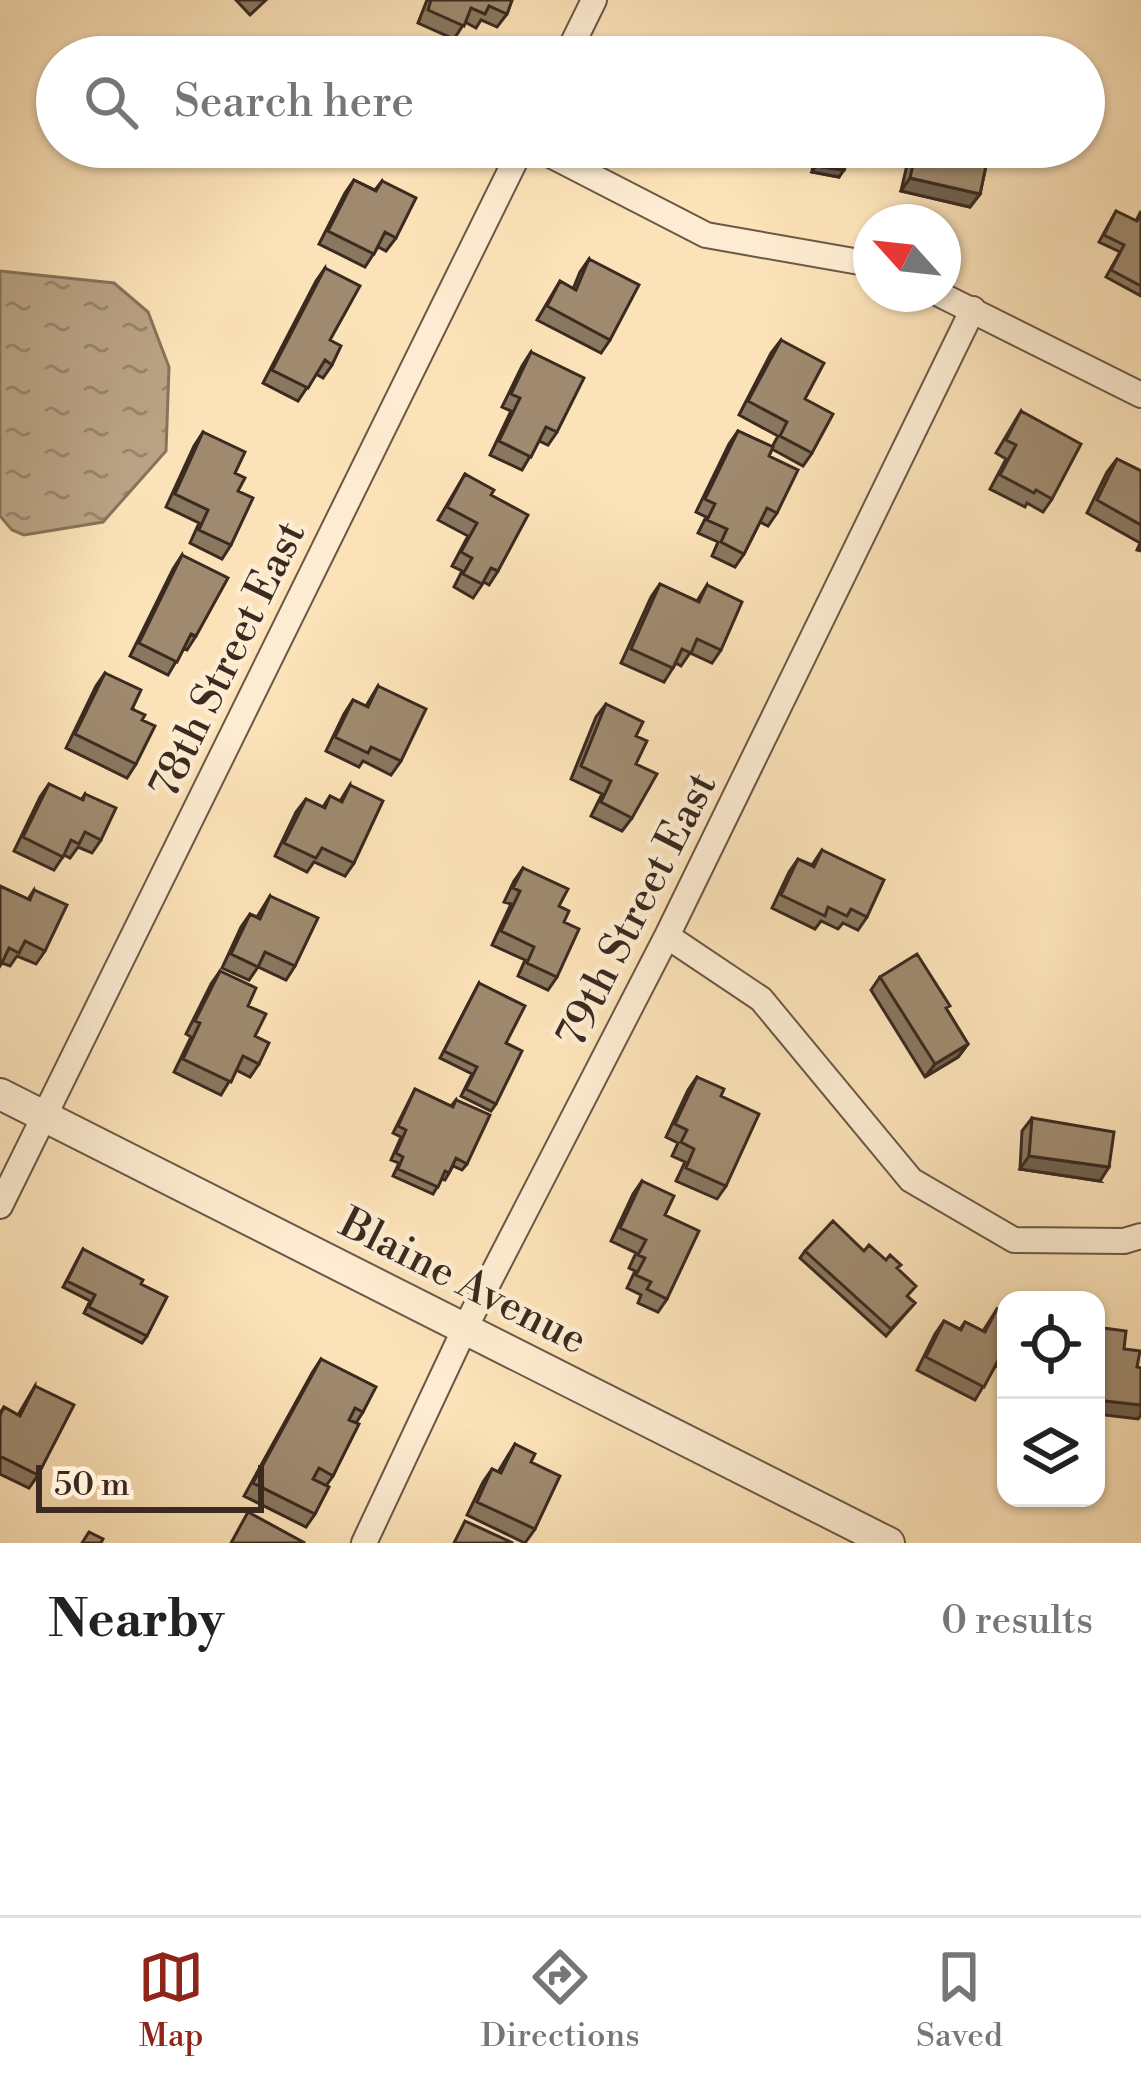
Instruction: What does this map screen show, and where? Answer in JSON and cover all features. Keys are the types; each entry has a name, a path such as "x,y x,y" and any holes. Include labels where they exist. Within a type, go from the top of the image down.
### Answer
{"street":[{"path":"576,36 594,0"},
{"name":"78th Street East","path":"0,1206 512,168"},
{"path":"577,168 706,235 853,261"},
{"path":"961,304 1141,395"},
{"name":"79th Street East","path":"364,1543 466,1326 667,936 973,309"},
{"path":"667,936 761,999 910,1180 1014,1240 1124,1241 1141,1236"},
{"name":"Blaine Avenue","path":"0,1094 466,1326 872,1539"}],"water":[{"path":"0,271 114,283 148,312 169,367 166,451 103,522 24,535 0,516"}],"building":[{"path":"431,0 512,0 507,14 489,6 485,14 471,8 464,26 428,10"},
{"path":"912,168 986,168 980,194 910,178"},
{"path":"354,180 376,191 382,181 416,198 396,238 385,232 374,254 328,231"},
{"path":"1116,211 1137,221 1141,213 1141,286 1111,270 1124,245 1104,235"},
{"path":"589,259 639,285 610,340 547,306 560,281 576,290"},
{"path":"325,268 360,286 330,340 341,346 332,365 325,360 308,388 272,370"},
{"path":"781,340 824,363 805,399 833,414 812,453 780,436 787,422 748,401"},
{"path":"531,352 584,378 557,432 546,427 531,457 499,441 520,398 511,394"},
{"path":"1021,411 1081,444 1052,499 1000,475 1016,445 1006,440"},
{"path":"738,431 773,447 769,456 798,470 777,513 767,508 744,554 721,542 727,529 707,520 715,504 705,499"},
{"path":"203,432 245,452 235,473 245,478 238,491 253,498 231,545 199,530 208,510 175,494"},
{"path":"1117,459 1141,471 1141,525 1097,500"},
{"path":"465,474 528,515 498,571 491,568 482,584 463,574 472,558 461,552 477,523 447,507"},
{"path":"182,555 228,578 177,662 139,643"},
{"path":"660,584 699,602 707,585 742,602 721,650 697,639 691,653 682,649 673,668 631,649"},
{"path":"105,673 141,690 132,709 155,726 136,764 75,734"},
{"path":"378,686 426,709 401,761 371,747 368,753 335,737 353,700 368,707"},
{"path":"606,704 643,722 636,736 647,741 636,764 657,774 632,818 601,802 611,781 581,766"},
{"path":"49,784 116,808 101,840 85,832 79,844 71,840 63,857 23,837"},
{"path":"350,785 383,801 354,863 322,848 316,858 284,843 306,799 325,808 330,796 342,802"},
{"path":"822,850 884,880 867,917 851,909 847,916 828,907 825,916 781,895 798,859 814,867"},
{"path":"523,868 568,889 559,906 569,911 564,922 579,929 557,977 527,963 534,947 501,931 520,891 513,888"},
{"path":"0,886 30,900 34,890 67,905 45,951 25,941 19,953 9,948 0,962"},
{"path":"270,896 318,918 295,966 265,952 258,967 231,954 250,914 260,919"},
{"path":"917,954 968,1044 935,1064 880,977"},
{"path":"220,971 256,988 248,1006 266,1014 255,1036 269,1043 259,1064 243,1056 231,1082 183,1059 200,1023 195,1021"},
{"path":"479,983 525,1006 506,1043 522,1051 496,1104 466,1089 477,1067 444,1051"},
{"path":"697,1077 724,1089 721,1096 759,1114 726,1186 686,1168 694,1149 681,1142 687,1130 675,1124"},
{"path":"415,1089 453,1107 456,1100 490,1115 467,1164 456,1158 438,1187 398,1169 403,1157 396,1153 406,1130 398,1126"},
{"path":"1032,1118 1114,1132 1109,1167 1029,1156"},
{"path":"642,1181 674,1196 665,1215 699,1231 667,1299 647,1289 651,1282 636,1275 645,1258 638,1255 646,1240 620,1228"},
{"path":"833,1221 864,1251 869,1245 886,1260 890,1255 916,1286 907,1296 915,1303 891,1329 805,1251"},
{"path":"83,1249 167,1297 147,1336 89,1307 95,1295 67,1281"},
{"path":"997,1309 997,1362 984,1387 926,1357 944,1321 961,1330 965,1322 985,1332"},
{"path":"1105,1328 1126,1331 1124,1349 1140,1351 1141,1405 1105,1401"},
{"path":"321,1359 376,1387 363,1412 355,1408 349,1420 359,1424 333,1476 319,1468 313,1479 329,1487 315,1514 253,1483"},
{"path":"35,1386 74,1405 38,1475 0,1456 4,1407 20,1416"},
{"path":"515,1444 535,1454 531,1462 560,1476 535,1529 477,1502 492,1469 501,1473"},
{"path":"248,1512 305,1543 231,1543"},
{"path":"465,1521 513,1543 454,1543"},
{"path":"89,1532 103,1539 101,1543 82,1543"}]}
